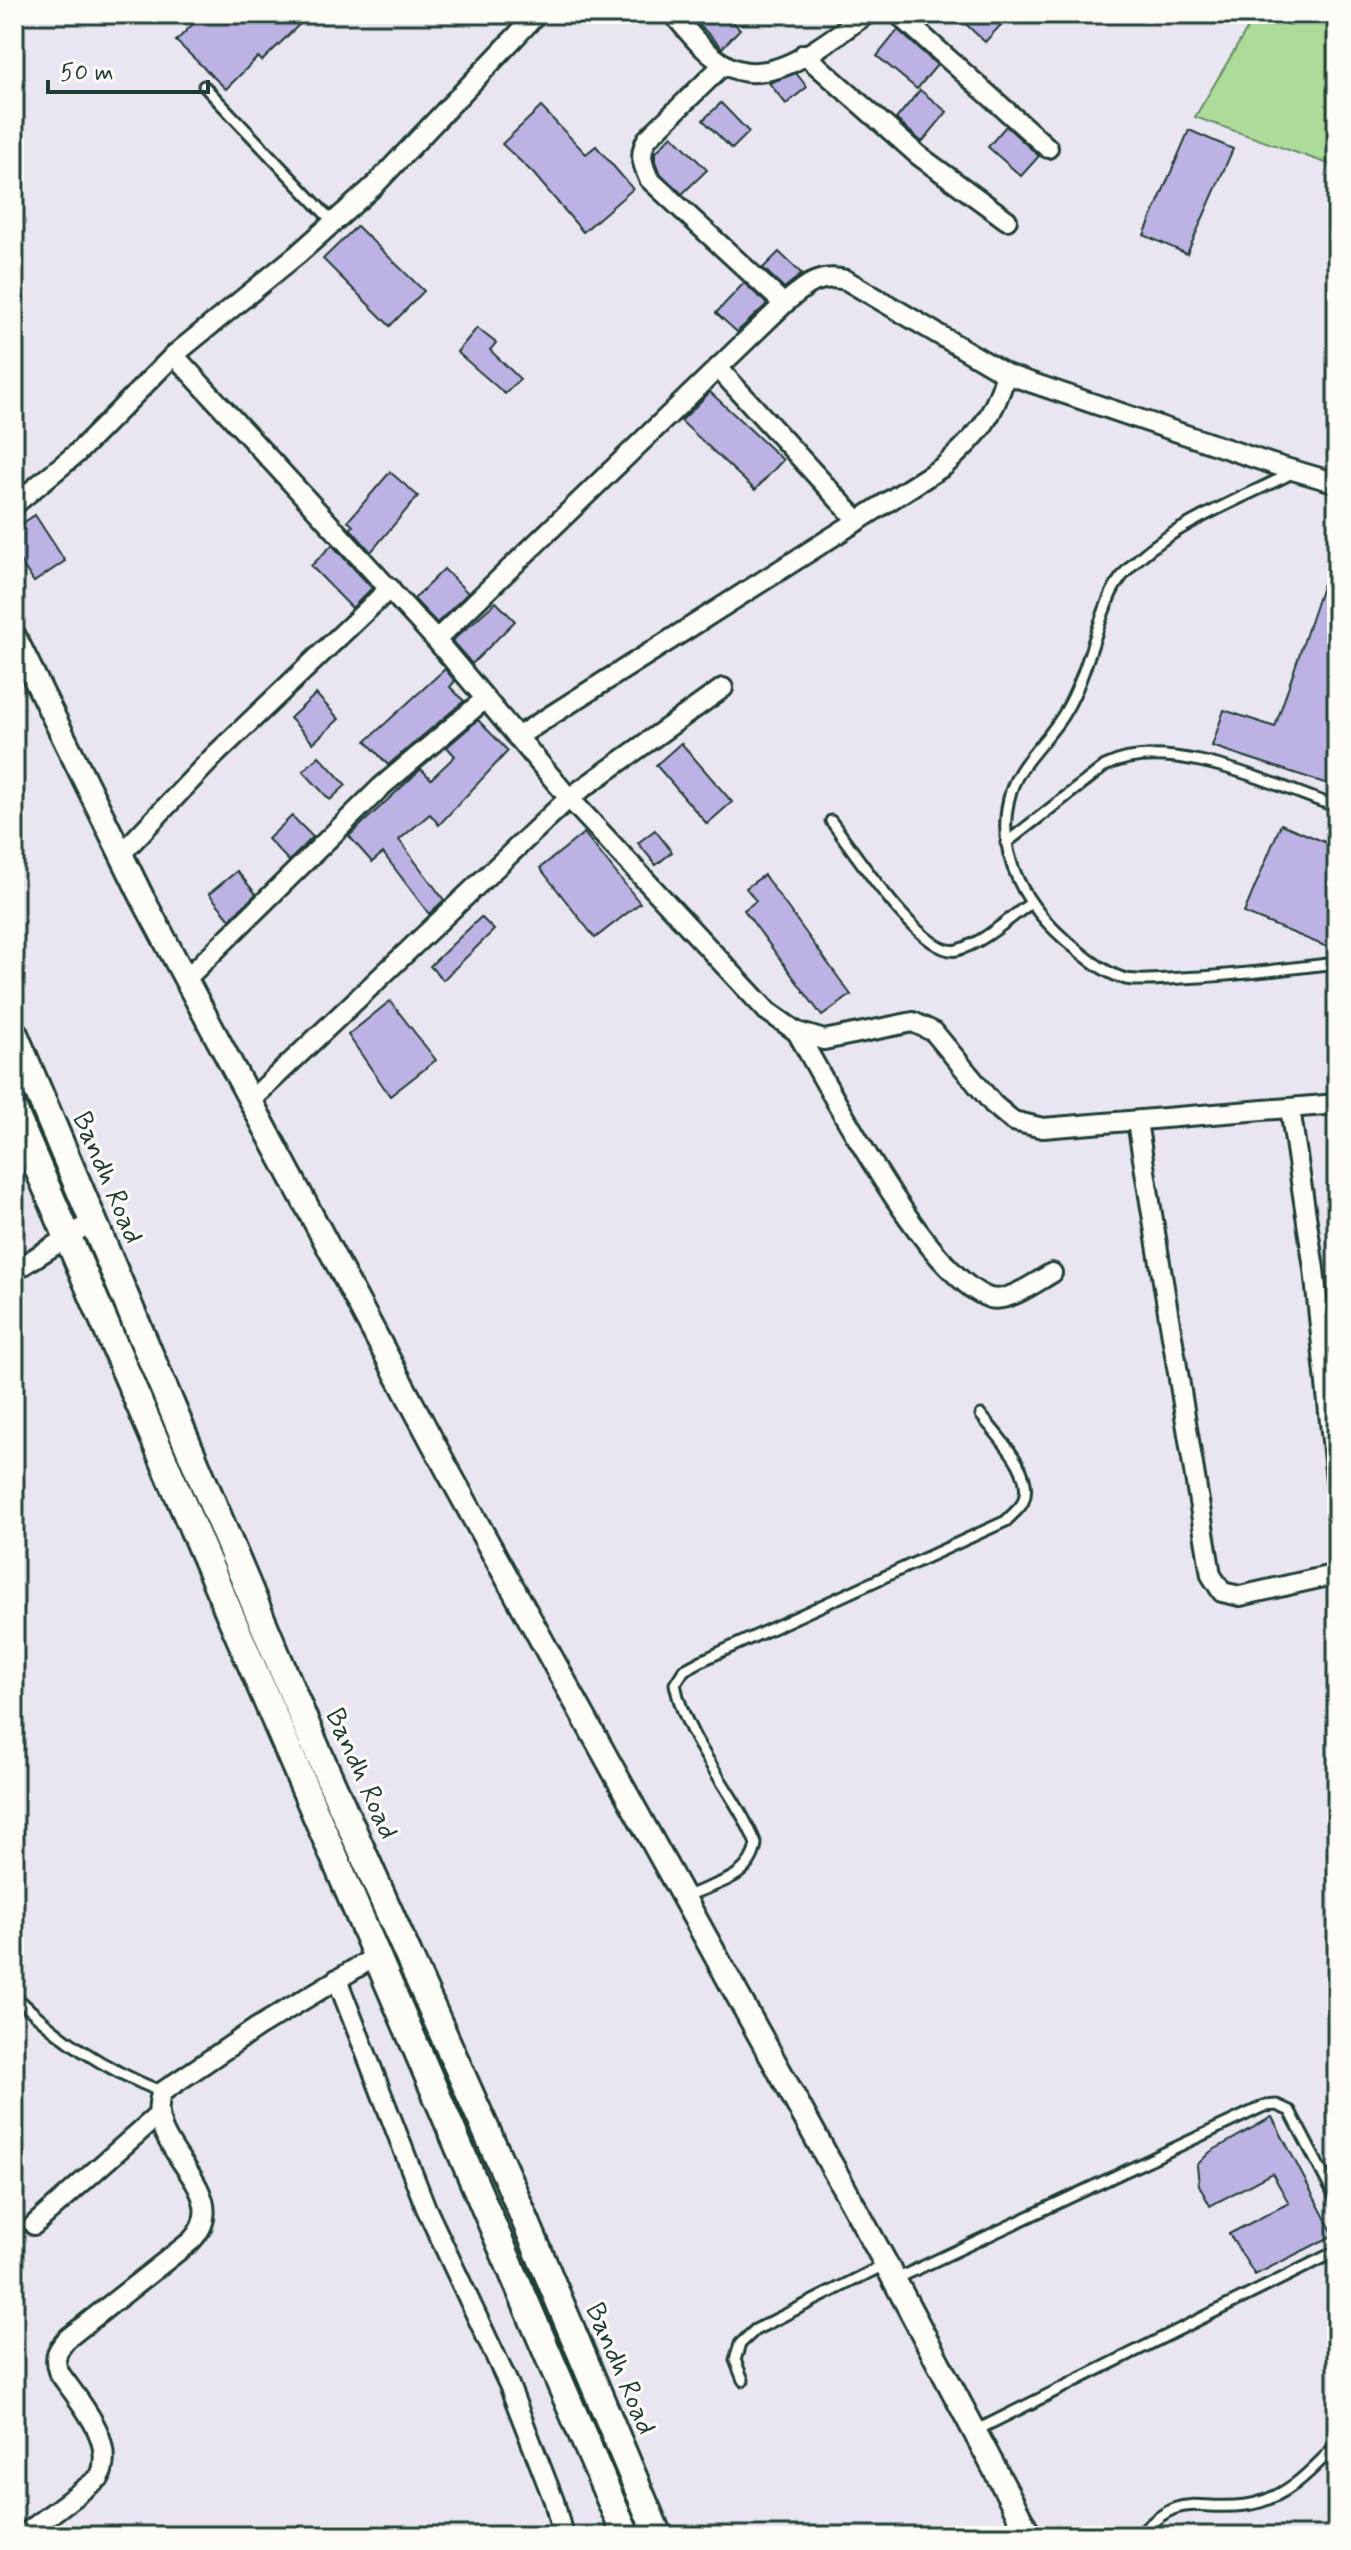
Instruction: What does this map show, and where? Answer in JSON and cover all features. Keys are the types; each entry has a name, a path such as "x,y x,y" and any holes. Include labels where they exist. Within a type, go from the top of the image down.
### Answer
{"main road":[{"name":"Bandh Road","path":"14,1034 306,1725 510,2184 658,2536"},
{"name":"Bandh Road","path":"14,1112 626,2536"}],"street":[{"path":"14,505 76,454 174,355 374,186 537,14"},
{"path":"673,14 704,49 724,64 754,74 777,69 867,14"},
{"path":"898,14 1048,148"},
{"path":"804,54 918,155 1007,220"},
{"path":"724,64 647,139 641,151 643,165 649,179 784,304"},
{"path":"436,640 784,304 819,278 831,276 846,280 1006,374 1337,483"},
{"path":"174,355 390,588 569,798 767,1011 797,1032 824,1040 913,1022 934,1032 993,1104 1013,1121 1043,1128 1337,1104"},
{"path":"718,368 858,521"},
{"path":"517,737 944,466 980,433 997,406 1006,374"},
{"path":"121,854 216,754 390,588"},
{"path":"14,636 121,854 448,1471 890,2272 1030,2536"},
{"path":"251,1100 569,798 723,688"},
{"path":"186,979 381,787 485,699"},
{"path":"797,1032 902,1209 965,1283 992,1299 1005,1298 1052,1273"},
{"path":"1290,1108 1314,1269 1337,1489"},
{"path":"1137,1122 1211,1575 1222,1592 1240,1596 1337,1574"},
{"path":"14,1271 93,1221"},
{"path":"34,2225 157,2116 162,2092 218,2052 378,1955"},
{"path":"337,1979 426,2208 509,2385 554,2501 563,2536"},
{"path":"22,2536 100,2477 104,2467 100,2438 58,2371 54,2361 57,2350 191,2241 201,2231 207,2217 200,2193 157,2116"}],"lane":[{"path":"204,86 333,222"},
{"path":"1296,471 1169,537 1126,570 1112,592 1068,708 1019,773 1005,815 1006,843 1015,877 1052,930 1088,959 1126,979 1237,975 1337,963"},
{"path":"1006,843 1105,766 1123,757 1177,757 1228,770 1337,807"},
{"path":"831,821 919,935 944,950 956,951 977,941 1031,903"},
{"path":"684,1897 742,1874 754,1860 756,1844 678,1701 675,1684 684,1670 703,1660 1006,1521 1023,1505 1027,1486 1017,1465 981,1415"},
{"path":"14,1995 82,2053 113,2072 162,2092"},
{"path":"743,2380 735,2360 746,2336 1264,2106 1277,2105 1290,2111 1337,2201"},
{"path":"974,2432 1337,2251"},
{"path":"1138,2536 1168,2510 1184,2504 1245,2505 1283,2493 1309,2474 1337,2444"}],"green space":[{"path":"1256,14 1337,14 1337,167 1195,117"}],"building":[{"path":"203,14 310,14 262,61 258,57 226,89 176,41"},
{"path":"689,14 724,14 740,29 722,48"},
{"path":"955,14 1011,14 985,42"},
{"path":"898,30 937,65 917,89 877,56"},
{"path":"796,73 807,87 786,104 769,83"},
{"path":"920,90 947,112 922,142 896,119"},
{"path":"721,103 749,132 732,149 703,120"},
{"path":"541,107 586,154 596,146 633,189 583,232 533,173 502,144"},
{"path":"1006,126 1039,156 1021,176 988,147"},
{"path":"1189,130 1233,149 1187,254 1144,235"},
{"path":"672,135 707,170 682,194 659,172 655,161 655,153"},
{"path":"357,226 424,291 390,326 323,259"},
{"path":"779,252 802,274 784,288 763,268"},
{"path":"744,283 767,304 737,332 716,313"},
{"path":"477,328 496,343 490,350 520,379 505,394 457,352"},
{"path":"710,392 783,460 755,490 681,421"},
{"path":"390,472 418,496 371,552 350,528 353,526 348,521"},
{"path":"35,515 65,561 34,582 14,552 14,529"},
{"path":"332,545 372,588 352,608 311,566"},
{"path":"1334,551 1337,552 1337,787 1212,746 1224,710 1275,727"},
{"path":"444,569 468,593 437,623 414,599"},
{"path":"496,602 515,621 472,664 452,641"},
{"path":"445,669 455,681 450,687 464,701 388,765 366,741"},
{"path":"316,694 339,719 313,743 290,718"},
{"path":"478,720 508,751 439,825 430,814 399,840 444,900 429,914 383,853 372,862 349,836 421,769 431,779 455,756 447,747"},
{"path":"681,743 732,802 707,824 656,765"},
{"path":"319,756 346,785 330,800 303,771"},
{"path":"292,816 313,837 289,861 268,839"},
{"path":"1281,824 1337,847 1337,951 1244,913"},
{"path":"655,830 672,852 656,865 638,843"},
{"path":"584,833 640,903 595,938 540,868"},
{"path":"237,871 256,894 230,919 209,894"},
{"path":"764,875 851,995 822,1016 744,910 756,901 746,888"},
{"path":"481,917 494,930 443,980 430,966"},
{"path":"390,1001 436,1060 390,1096 348,1035"},
{"path":"1272,2117 1334,2235 1255,2275 1229,2234 1289,2203 1272,2173 1210,2206 1199,2185 1197,2165 1210,2152"}]}
